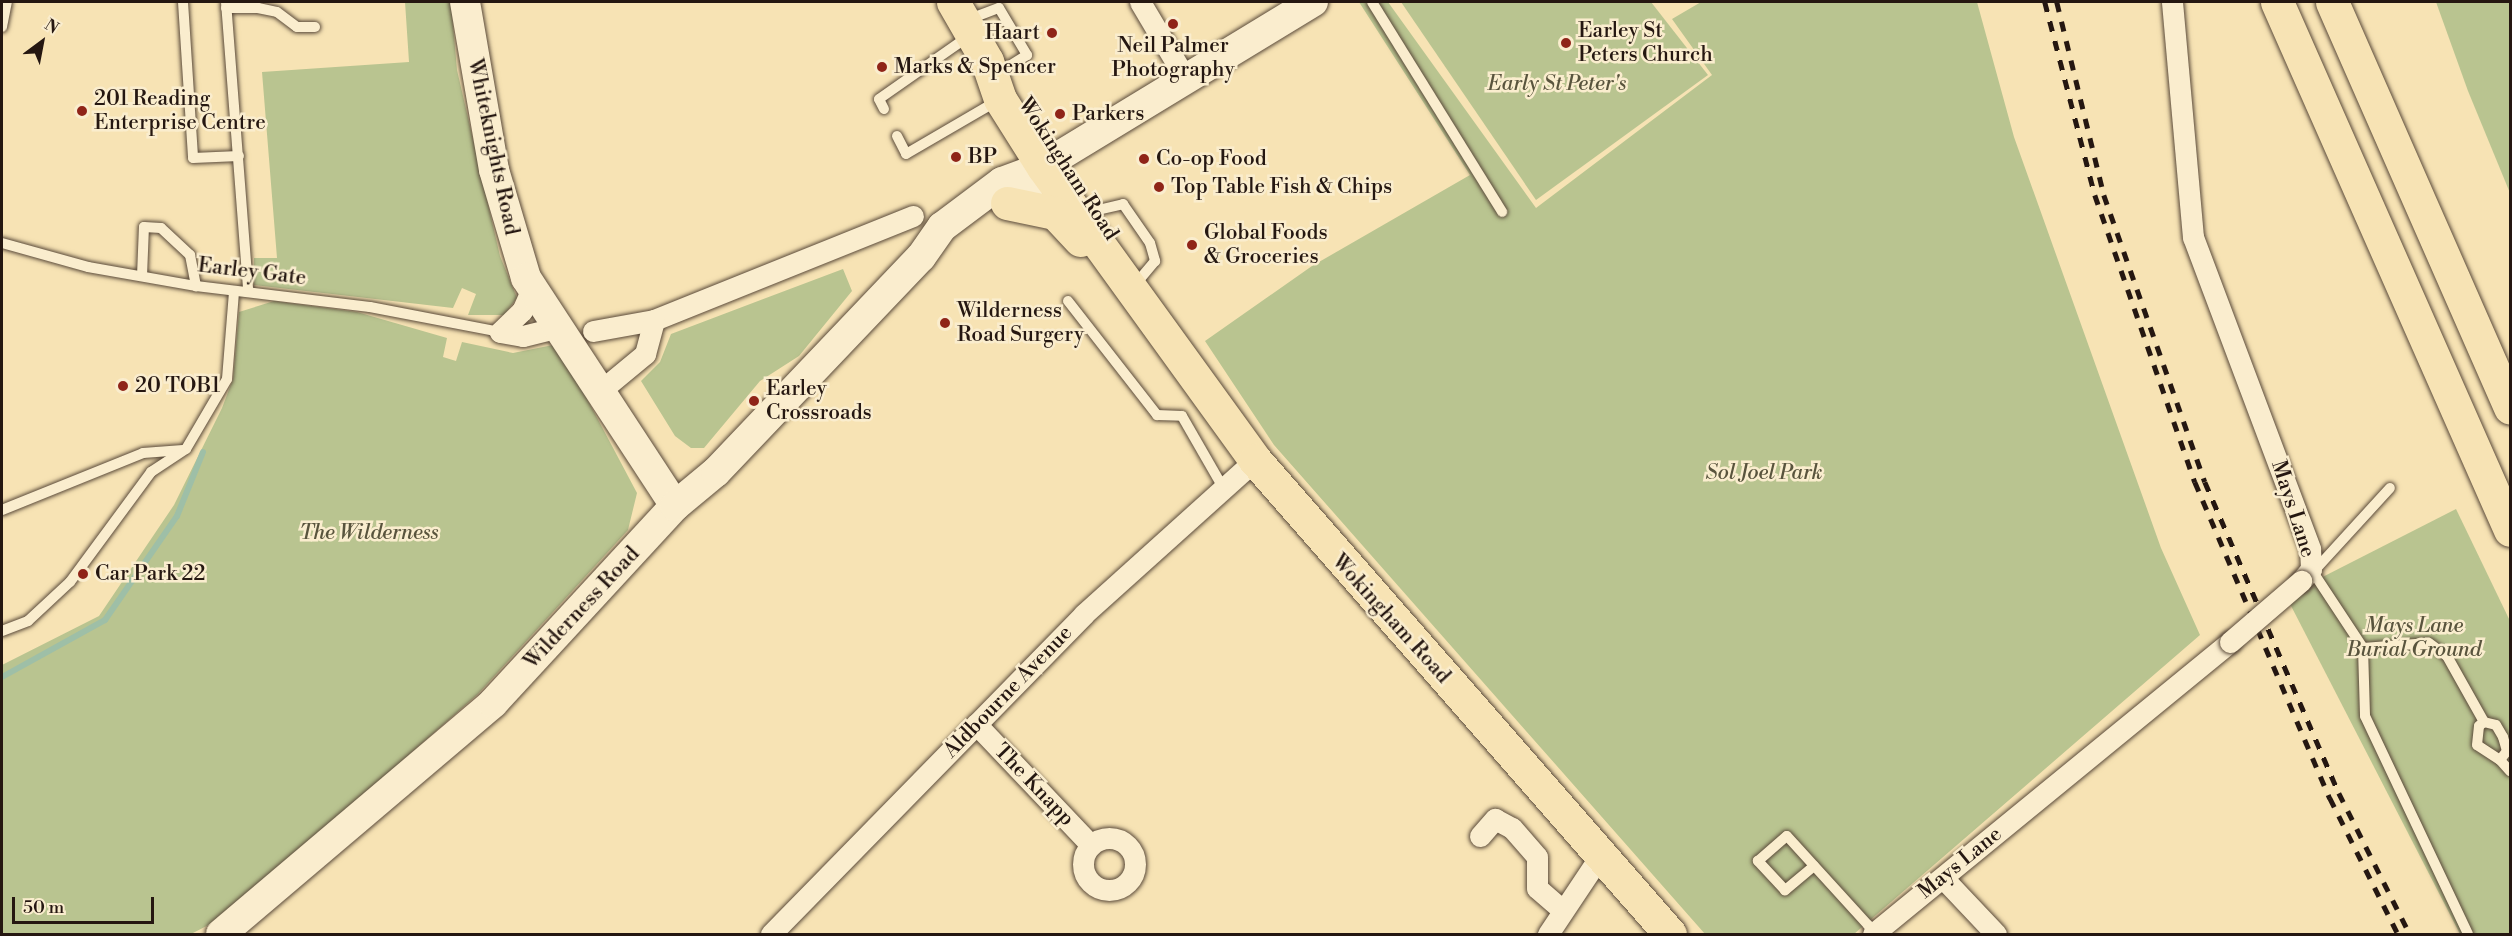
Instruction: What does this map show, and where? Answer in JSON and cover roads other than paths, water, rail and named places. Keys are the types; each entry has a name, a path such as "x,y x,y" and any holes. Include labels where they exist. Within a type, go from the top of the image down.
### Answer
{"main road":[{"name":"Whiteknights Road","path":"465,2 494,170 532,289 555,328 675,506"},
{"path":"1052,161 1184,76 1313,2"},
{"path":"2277,2 2511,531"},
{"path":"2332,2 2511,408"},
{"name":"Wokingham Road","path":"979,48 1134,287 1255,460 1670,934"},
{"name":"Wokingham Road","path":"1052,161 1098,210 1134,287"},
{"name":"Wilderness Road","path":"921,257 959,240 1007,203 1052,161"},
{"name":"Wilderness Road","path":"231,932 493,703 675,506 716,472 921,257 958,214 1002,182 1052,161"},
{"path":"1007,203 1055,213 1113,280 1134,287"}],"street":[{"path":"1140,2 1184,76"},
{"name":"Mays Lane","path":"1874,934 2230,642 2309,574 2310,549 2193,237 2172,2"},
{"path":"593,331 654,320 913,216"},
{"path":"500,332 522,311 532,289"},
{"path":"599,392 645,354 654,320"},
{"path":"500,332 523,336 555,328"},
{"name":"Aldbourne Avenue","path":"771,934 1084,614 1255,460"},
{"name":"The Knapp","path":"976,724 1092,845"},
{"path":"1480,836 1495,819 1512,828 1537,857 1537,888 1562,910"},
{"path":"1548,934 1600,856"},
{"path":"1942,878 1996,934"}],"lane":[{"path":"2,27 7,2"},
{"path":"183,2 193,158 239,156"},
{"path":"1372,2 1502,212"},
{"path":"248,291 226,5 277,12 297,27 315,27"},
{"path":"884,109 879,99 979,48"},
{"path":"897,136 906,154 979,48"},
{"path":"142,276 144,227 161,228 190,255 196,286"},
{"name":"Earley Gate","path":"2,243 142,276 196,286 234,292 248,291 500,332"},
{"path":"2,632 28,621 70,582 151,472 186,449 227,379 234,292"},
{"path":"1068,301 1156,415 1182,417 1224,489"},
{"path":"2,510 143,453 186,449"},
{"path":"2390,488 2309,574 2363,648 2365,716 2468,934"},
{"path":"2363,648 2429,643 2447,656 2484,722 2496,725 2503,737 2507,751 2500,760"},
{"path":"2484,722 2479,726 2477,745 2500,760 2511,771"},
{"path":"1814,866 1785,890 1758,861 1787,836 1814,866 1874,934"}],"waterway":[{"path":"2,677 105,620 177,516 203,452"}],"railway":[{"path":"2045,2 2095,195 2195,482 2330,798 2398,934"},
{"path":"2057,2 2104,195 2205,482 2339,793 2410,934"}],"place":[{"name":"Neil Palmer Photography","path":"1173,24"},
{"name":"Haart","path":"1052,33"},
{"name":"Earley St Peters Church","path":"1566,43"},
{"name":"Marks & Spencer","path":"882,67"},
{"name":"201 Reading Enterprise Centre","path":"82,111"},
{"name":"Parkers","path":"1060,114"},
{"name":"BP","path":"956,157"},
{"name":"Co-op Food","path":"1144,159"},
{"name":"Top Table Fish & Chips","path":"1159,187"},
{"name":"Global Foods & Groceries","path":"1192,245"},
{"name":"Wilderness Road Surgery","path":"945,323"},
{"name":"20 TOB1","path":"123,386"},
{"name":"Earley Crossroads","path":"754,401"},
{"name":"Car Park 22","path":"83,574"}],"park label":[{"name":"Early St Peter's","path":"1557,84"},
{"name":"Sol Joel Park","path":"1764,473"},
{"name":"The Wilderness","path":"369,533"},
{"name":"Mays Lane Burial Ground","path":"2414,638"}]}
